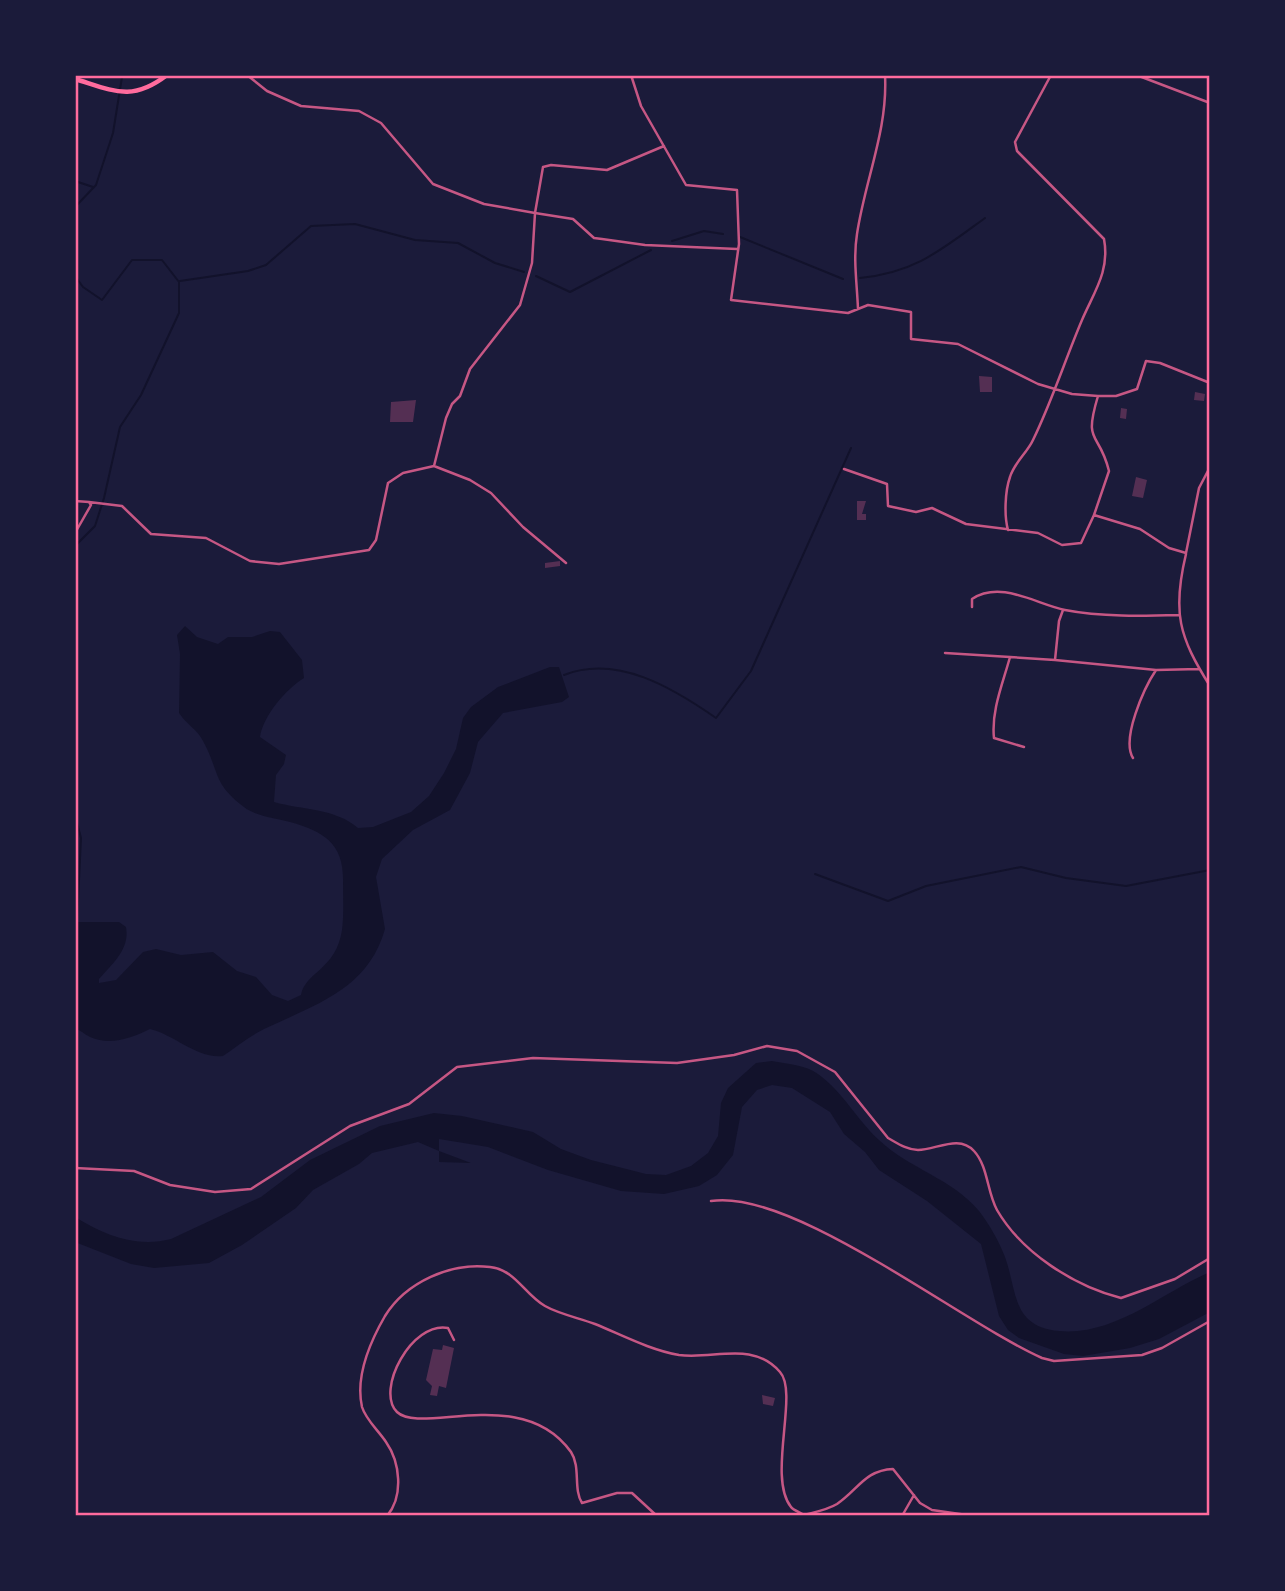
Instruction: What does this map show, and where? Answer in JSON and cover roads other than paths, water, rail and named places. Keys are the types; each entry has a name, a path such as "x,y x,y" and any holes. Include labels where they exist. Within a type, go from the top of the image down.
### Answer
{"main road":[{"path":"75,79 114,91 139,93 167,75"}],"street":[{"path":"247,75 267,91 301,106 359,111 381,123 433,184 484,204 573,219 594,237 602,239 645,245 737,249"},
{"path":"631,75 641,106 686,185 737,190 737,249 731,300 848,313 868,305 911,312 911,339 958,344 1038,384 1057,390 1116,396 1137,389 1146,361 1160,363 1210,383"},
{"path":"858,309 854,264 857,232 885,111 885,75"},
{"path":"1008,530 1005,522 1010,476 1032,444 1045,408 1057,390 1081,321 1104,273 1107,257 1104,239 1017,150 1015,142 1051,75"},
{"path":"1139,76 1210,103"},
{"path":"434,466 446,418 452,404 460,396 470,369 520,305 533,263 535,213 542,167 551,165 590,171 607,170 664,146"},
{"path":"844,469 887,484 888,506 916,512 932,508 966,524 1038,533 1062,545 1081,543 1109,471 1107,461 1092,438 1092,412 1098,396"},
{"path":"75,501 122,506 151,534 206,538 250,561 279,564 369,550 376,540 388,483 403,473 434,466 470,480 491,493 523,527 566,563"},
{"path":"1210,467 1199,488 1186,553 1179,615 1187,647 1210,686"},
{"path":"75,533 90,509 89,502"},
{"path":"1094,515 1140,528 1168,548 1186,553"},
{"path":"972,607 972,599 981,593 1020,594 1063,610 1179,615"},
{"path":"1055,660 1059,621 1063,610"},
{"path":"945,653 1156,670 1199,669"},
{"path":"1010,657 994,721 994,738 1024,747"},
{"path":"1133,758 1128,751 1130,734 1156,670"},
{"path":"75,1168 134,1171 170,1185 215,1192 251,1189 350,1126 409,1104 457,1067 533,1058 677,1063 734,1055 767,1046 783,1046 835,1072 888,1138 917,1150 961,1143 974,1150 984,1168 997,1210 1021,1242 1060,1272 1121,1298 1175,1279 1210,1258"},
{"path":"710,1201 748,1202 800,1220 1027,1351 1054,1361 1142,1355 1162,1348 1210,1321"},
{"path":"387,1516 397,1499 397,1474 389,1447 363,1407 360,1389 364,1365 386,1315 407,1291 435,1274 473,1266 504,1269 545,1306 654,1348 681,1355 748,1353 763,1358 782,1373 786,1390 782,1440 783,1487 791,1507 804,1515 837,1504 864,1478 880,1469 893,1469 920,1503 932,1510 974,1516"},
{"path":"454,1340 448,1328 439,1327 426,1330 412,1342 401,1359 392,1387 392,1402 398,1413 410,1418 487,1414 530,1421 556,1438 572,1453 582,1503 617,1493 632,1493 657,1516"},
{"path":"902,1516 914,1495"}],"waterway":[{"path":"75,207 96,185 113,133 122,77 120,75"},
{"path":"75,181 93,187"},
{"path":"860,278 913,265 985,218"},
{"path":"180,281 248,271 266,265 311,226 355,224 415,240 458,243 495,263 524,272"},
{"path":"672,241 704,231 723,234"},
{"path":"740,237 843,279"},
{"path":"536,276 570,292 651,250"},
{"path":"75,276 83,287 102,300 132,260 162,260 179,282 179,313 141,395 120,427 95,526 75,546"},
{"path":"564,675 584,670 624,671 663,686 716,718 751,671 851,448"},
{"path":"75,815 81,838 77,922"},
{"path":"815,874 888,901 926,886 1021,867 1066,878 1126,886 1210,870"}]}
